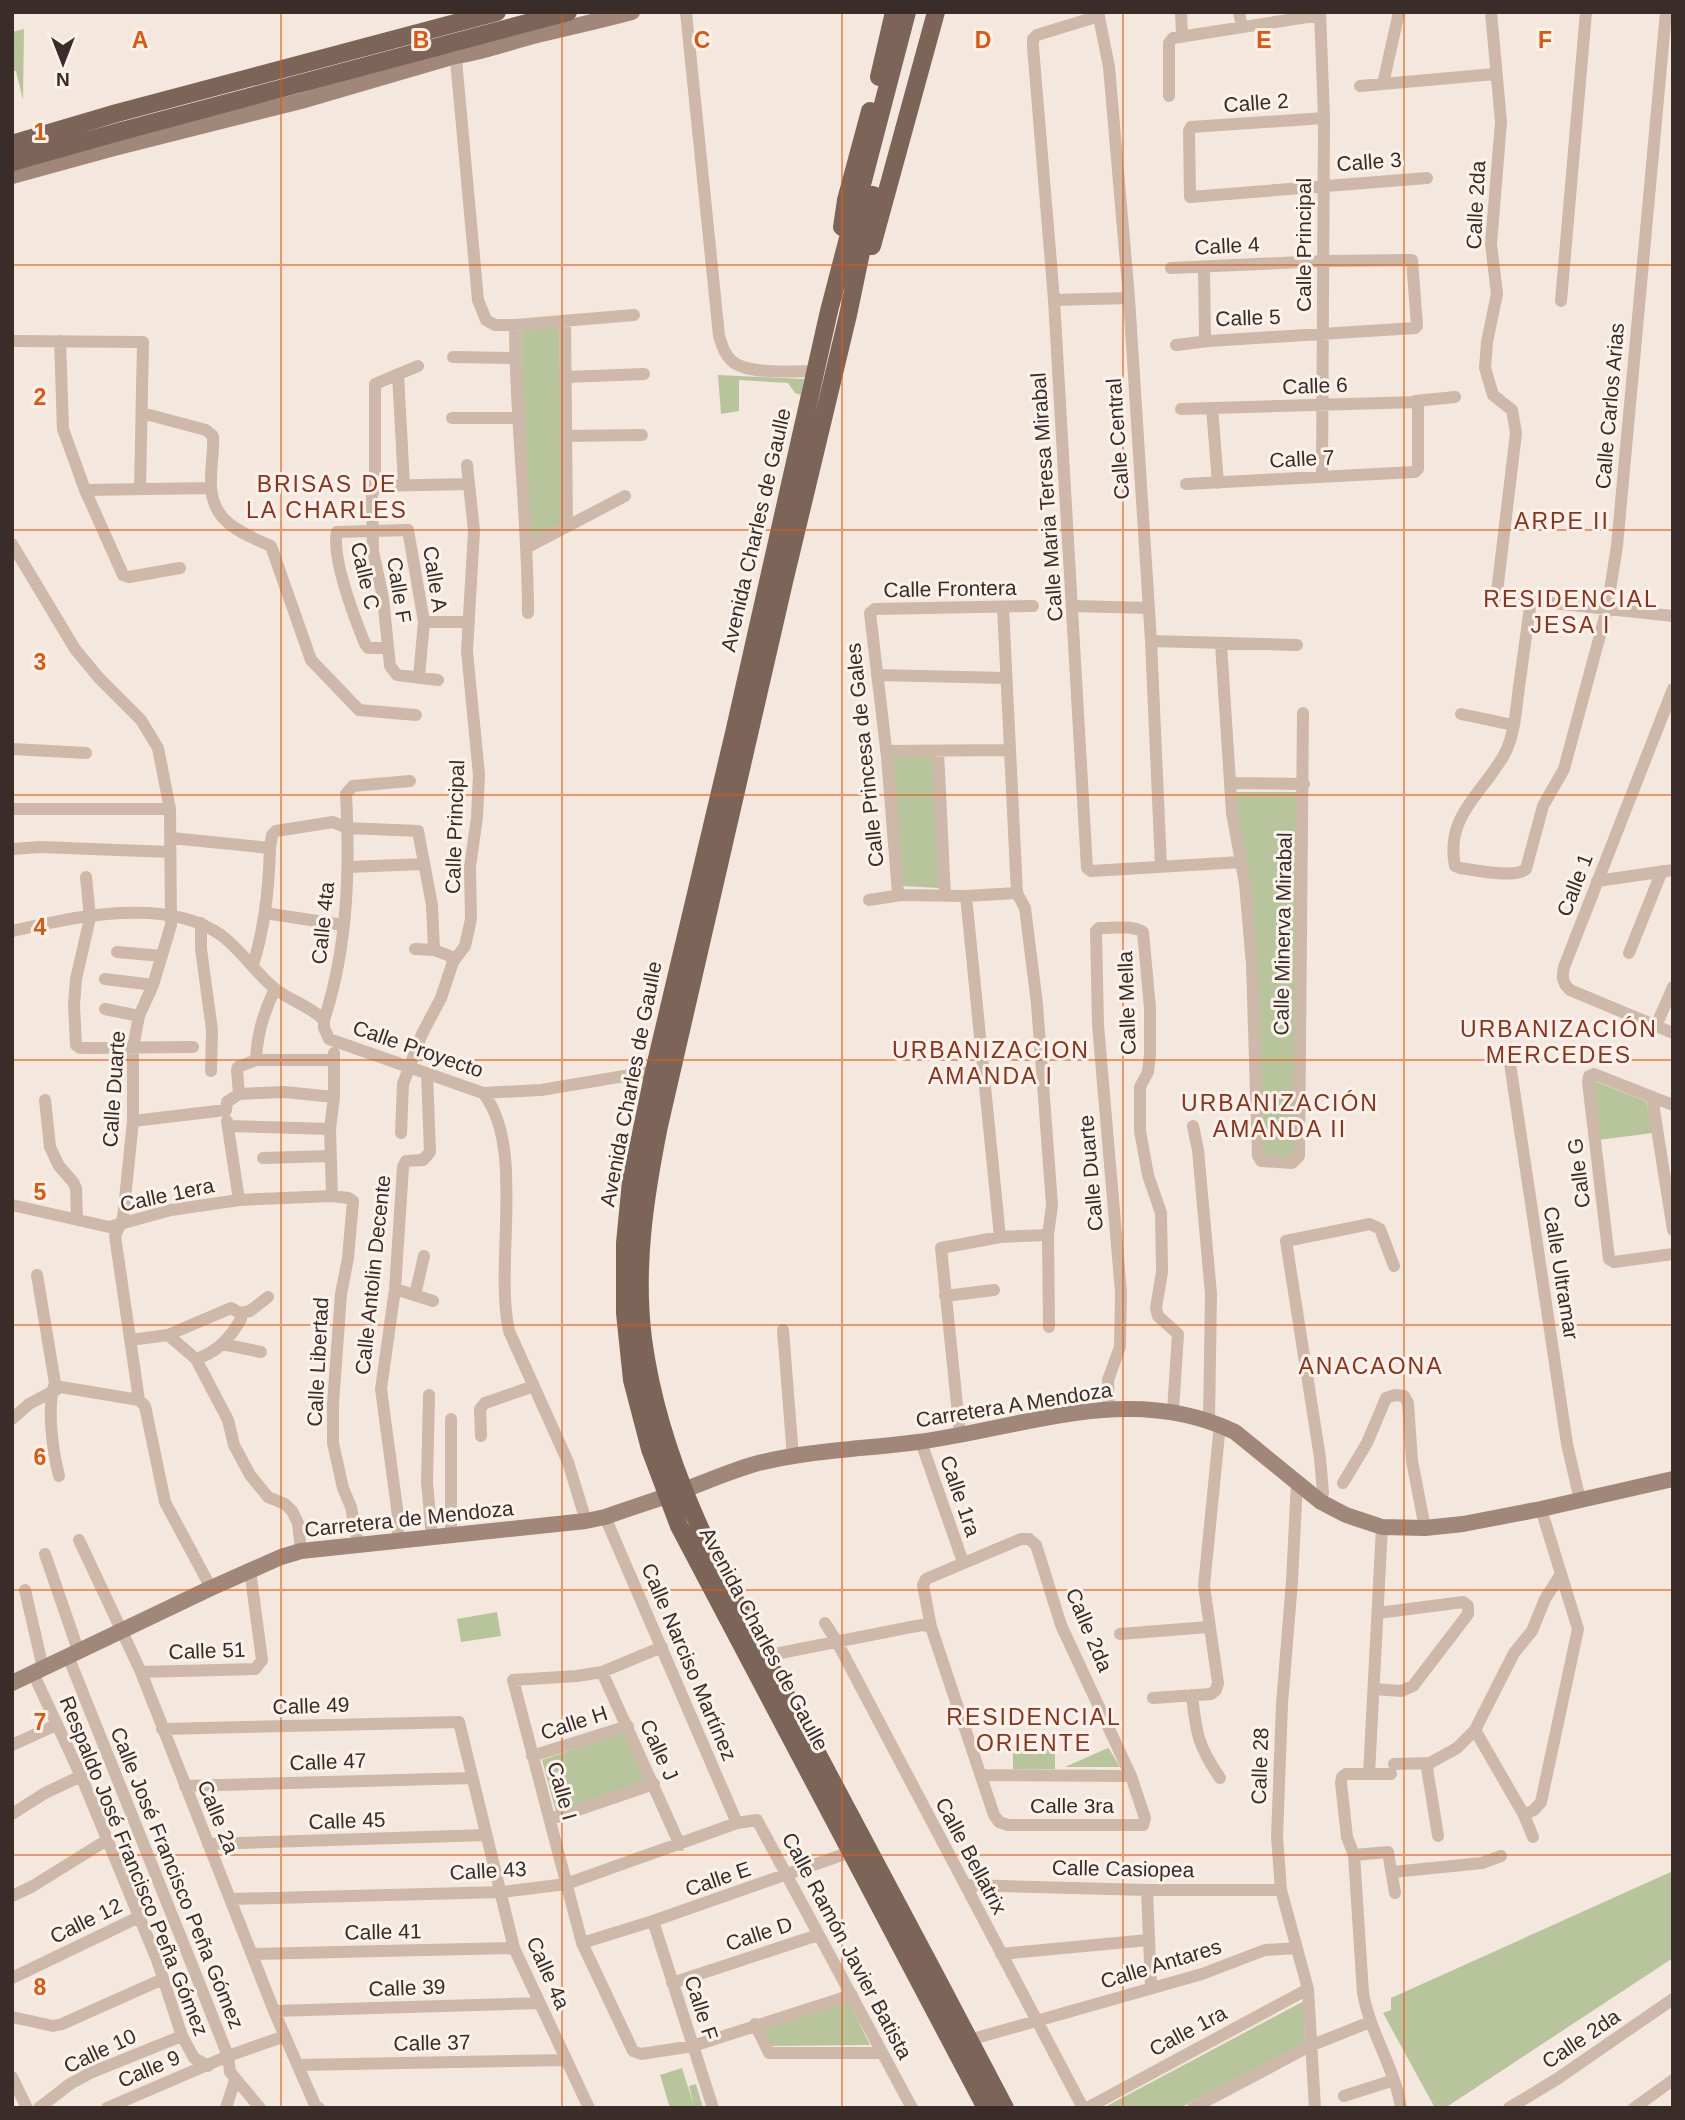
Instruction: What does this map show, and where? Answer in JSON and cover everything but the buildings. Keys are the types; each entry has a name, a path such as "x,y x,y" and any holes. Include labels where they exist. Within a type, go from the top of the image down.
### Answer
{"main road":[{"path":"12,144 497,12"},
{"path":"12,162 122,131 455,50 568,12"},
{"path":"829,311 846,200 894,12"},
{"name":"Avenida Charles de Gaulle","path":"656,1103 654,1071 692,947 848,315 862,213 907,12"},
{"name":"Avenida Charles de Gaulle","path":"845,1823 765,1656 697,1526 675,1493 638,1406 632,1380 625,1313 625,1243 636,1154 656,1103 692,947 829,311 862,213 919,12"},
{"path":"848,315 876,236 936,12"},
{"name":"Avenida Charles de Gaulle","path":"675,1493 679,1526 751,1665 845,1823 962,2042 1005,2108"},
{"name":"Avenida Charles de Gaulle","path":"962,2042 986,2108"}],"street":[{"path":"12,176 301,102 455,50 481,52 632,12"},
{"path":"686,12 719,336 726,355 743,367 816,371"},
{"path":"1181,12 1182,35"},
{"path":"1239,12 1242,27"},
{"path":"1383,84 1399,12"},
{"name":"Calle 2da","path":"1491,12 1501,122 1491,244 1497,294 1487,342 1485,368 1493,395 1512,410 1516,433 1497,592 1500,597 1531,600"},
{"path":"1561,301 1586,12"},
{"name":"Calle Carlos Arias","path":"1513,725 1504,754 1466,806 1455,831 1455,866 1460,868 1521,873 1526,869 1543,806 1564,769 1607,609 1617,546 1666,12"},
{"name":"Calle Central","path":"1098,14 1109,67 1129,298 1161,866"},
{"name":"Calle Maria Teresa Mirabal","path":"1098,14 1046,31 1033,39 1054,300 1087,868 1091,872 1241,862"},
{"path":"1169,96 1169,43 1173,38 1320,14"},
{"name":"Calle Principal","path":"1320,14 1324,118 1322,477"},
{"path":"455,50 478,300 486,320 495,325 515,325 634,315"},
{"path":"1360,86 1495,74"},
{"name":"Calle 2","path":"1189,195 1191,128 1324,118"},
{"name":"Calle 3","path":"1189,195 1191,198 1427,178"},
{"name":"Calle 4","path":"1171,268 1411,260 1417,326"},
{"path":"1204,267 1207,339"},
{"path":"1054,300 1129,298"},
{"path":"565,321 567,525"},
{"path":"515,325 516,418 528,547 528,613"},
{"name":"Calle 5","path":"1176,345 1207,339 1324,334 1417,326"},
{"path":"12,341 144,342 140,489"},
{"path":"60,341 63,429 85,490 125,577 180,568"},
{"path":"453,357 515,358"},
{"path":"404,485 398,374 418,366"},
{"name":"Calle F","path":"398,374 376,383 375,486 371,530 393,672 397,675 438,680"},
{"path":"566,377 644,374"},
{"name":"Calle 6","path":"1181,409 1416,402 1455,397"},
{"name":"Calle 7","path":"1186,484 1415,472 1418,469 1416,402"},
{"path":"1212,408 1217,484"},
{"path":"142,413 206,429 213,436 211,488 219,516 243,534 271,546 311,660 359,710 416,715"},
{"path":"452,418 516,418"},
{"path":"565,436 642,435"},
{"name":"Calle Principal","path":"401,1133 402,1090 422,1034 441,998 453,962 465,946 471,919 470,867 479,775 467,651 474,531 467,466"},
{"path":"375,486 468,484"},
{"path":"85,490 211,488"},
{"path":"528,547 625,496"},
{"name":"Calle A","path":"371,530 407,529 424,622 419,677"},
{"name":"Calle C","path":"371,530 337,532 338,558 353,615 365,644 373,650 388,648"},
{"name":"Calle Duarte","path":"12,544 75,649 99,678 141,720 158,748 170,809 172,915 153,985 139,1016 133,1048 133,1121 123,1218 115,1236 139,1400 145,1406 165,1502 211,1588"},
{"path":"1461,714 1513,725 1531,600 1673,616"},
{"path":"1073,606 1148,608"},
{"path":"1003,607 1017,892 1025,908 1037,1004 1052,1205 1048,1235 1049,1327"},
{"name":"Calle Frontera","path":"870,613 875,609 1032,607"},
{"name":"Calle Princesa de Gales","path":"870,613 900,894"},
{"path":"424,622 467,622"},
{"path":"1150,641 1297,645"},
{"path":"1221,644 1232,813 1241,862"},
{"path":"877,675 1006,678"},
{"name":"Calle 1","path":"1673,689 1564,967 1564,985 1570,990 1673,1033"},
{"name":"Calle Minerva Mirabal","path":"1241,862 1252,964 1258,1156 1261,1161 1292,1163 1299,1156 1303,713"},
{"path":"12,750 86,754"},
{"path":"886,751 1009,750"},
{"path":"938,751 944,896"},
{"name":"Calle 4ta","path":"324,1020 334,989 343,925 348,867 346,794 353,786 410,782"},
{"path":"1230,783 1304,784"},
{"path":"12,810 170,809"},
{"path":"253,965 260,944 269,886 272,835 276,831 333,822 347,828 415,830 420,833 432,905 434,950"},
{"path":"170,838 270,848"},
{"path":"12,849 170,852"},
{"path":"348,867 424,864"},
{"path":"1597,881 1667,871"},
{"path":"1629,953 1667,871"},
{"path":"86,877 90,918 76,979 76,1045 80,1048 193,1047"},
{"path":"869,900 900,894 966,896 1017,892"},
{"path":"966,896 1000,1237"},
{"name":"Calle Proyecto","path":"12,931 125,913 172,915 201,923 242,952 275,989 314,1010 324,1020 325,1033 333,1041 483,1093 541,1090 654,1071"},
{"path":"265,913 343,925"},
{"path":"201,923 201,949 212,1030 211,1072"},
{"name":"Calle Duarte","path":"1109,1410 1108,1380 1120,1347 1121,1292 1098,1025 1096,931 1099,928 1126,928 1143,932"},
{"name":"Calle Mella","path":"1143,932 1150,1008 1148,1072 1140,1087 1140,1131 1148,1175 1161,1213 1162,1272 1156,1308 1158,1315 1178,1334 1173,1412"},
{"path":"415,949 434,950 450,956 453,962"},
{"path":"117,951 162,957"},
{"path":"105,979 153,985"},
{"path":"1656,1026 1673,987"},
{"path":"256,1060 263,1013 275,989"},
{"path":"105,1009 139,1016"},
{"path":"332,1196 330,1129 334,1097 333,1041"},
{"name":"Calle Ultramar","path":"1508,1050 1567,1444 1580,1500"},
{"path":"239,1094 238,1068 256,1060 334,1060"},
{"name":"Calle Antolin Decente","path":"398,1541 398,1516 381,1389 395,1289 403,1167 407,1161 423,1160 430,1152 427,1073"},
{"name":"Calle G","path":"1652,1097 1594,1074 1589,1076 1609,1259 1614,1262 1673,1254"},
{"path":"239,1200 227,1102 239,1094 284,1092 334,1097"},
{"path":"483,1093 492,1106 508,1179 504,1234 505,1312 509,1331 568,1462 586,1521"},
{"path":"1673,1105 1652,1097 1673,1230"},
{"path":"45,1100 50,1147 58,1166 76,1188 77,1219"},
{"path":"133,1121 226,1110"},
{"path":"228,1126 330,1129"},
{"path":"1153,1698 1211,1694 1218,1683 1204,1586 1214,1422 1211,1294 1198,1150 1193,1126"},
{"path":"263,1158 331,1156"},
{"name":"Calle 1era","path":"12,1205 103,1227 171,1210 239,1200 332,1196"},
{"name":"Calle Libertad","path":"332,1196 348,1198 354,1205 341,1294 333,1443 358,1544"},
{"path":"1321,1502 1323,1492 1320,1458 1286,1241 1376,1225 1380,1228 1394,1266"},
{"path":"960,1434 941,1248 1000,1237 1048,1235"},
{"path":"415,1295 424,1256"},
{"path":"37,1275 55,1383 51,1393 54,1454 59,1476"},
{"path":"395,1289 433,1301"},
{"path":"944,1296 995,1290"},
{"path":"130,1340 168,1335 231,1308 240,1313 250,1311 268,1297"},
{"path":"196,1359 211,1353 222,1344 239,1324 240,1313"},
{"path":"783,1330 793,1457"},
{"path":"168,1335 196,1359 228,1420 234,1446 250,1475 268,1497 285,1504 292,1511 298,1523 301,1551"},
{"path":"222,1344 261,1352"},
{"path":"481,1436 480,1409 485,1403 534,1386"},
{"path":"12,1419 29,1404 61,1387 139,1400"},
{"path":"429,1395 427,1482 432,1538"},
{"path":"1343,1483 1367,1443 1385,1398 1404,1396 1408,1403 1412,1461 1425,1528"},
{"name":"Carretera A Mendoza","path":"675,1493 730,1472 793,1457 921,1442 1020,1422 1144,1408 1214,1422 1235,1432 1321,1502 1346,1515 1382,1527 1425,1528 1462,1524 1673,1479"},
{"path":"451,1419 451,1537"},
{"name":"Calle 1ra","path":"921,1442 963,1562"},
{"name":"Calle 28","path":"1297,1483 1282,1704 1278,1837 1281,1890 1308,1989 1310,2046"},
{"name":"Carretera de Mendoza","path":"12,1683 250,1570 301,1551 586,1521 675,1493"},
{"path":"1524,1815 1534,1810 1541,1802 1578,1629 1541,1509"},
{"name":"Calle Narciso Martínez","path":"605,1517 737,1823"},
{"path":"1369,1774 1382,1527"},
{"name":"Calle 2da","path":"963,1562 1021,1539 1029,1539 1036,1545 1061,1625 1131,1776 1145,1823"},
{"name":"Calle 2a","path":"79,1541 141,1672 274,2011 315,2105 319,2108"},
{"name":"Calle José Francisco Peña Gómez","path":"45,1554 73,1653 228,2056 227,2062 235,2080 260,2108"},
{"path":"963,1562 926,1579 923,1593 982,1775 1131,1776"},
{"name":"Calle 51","path":"141,1672 259,1667 262,1660 250,1570"},
{"path":"1402,2108 1394,2080 1370,2022 1363,1993 1354,1855 1347,1837 1342,1777 1346,1774 1369,1774 1430,1763 1457,1748 1475,1730 1514,1653 1532,1631 1545,1599 1561,1574"},
{"name":"Respaldo José Francisco Peña Gómez","path":"24,1590 38,1671 56,1725 81,1776 139,1917 181,2036 194,2058 208,2066"},
{"path":"1374,1689 1401,1691 1413,1686 1468,1614 1468,1606 1463,1602 1378,1613"},
{"name":"Calle Bellatrix","path":"825,1623 1085,2108"},
{"path":"765,1656 922,1625 932,1627"},
{"path":"1120,1634 1208,1627"},
{"name":"Calle I","path":"662,1647 603,1671 577,1676 513,1679 582,1943 633,2050 636,2053 693,2046"},
{"name":"Calle J","path":"603,1671 680,1845"},
{"path":"1192,1696 1196,1732 1204,1754 1220,1778"},
{"name":"Calle 49","path":"162,1729 456,1721 460,1724"},
{"name":"Calle 4a","path":"460,1724 514,1948 589,2108"},
{"path":"12,1745 56,1725"},
{"name":"Calle H","path":"532,1756 628,1726"},
{"path":"1475,1730 1524,1815 1533,1837"},
{"path":"1430,1763 1427,1768 1438,1836"},
{"name":"Calle 3ra","path":"982,1775 999,1822 1008,1825 1134,1826 1145,1823"},
{"path":"12,1814 45,1793 81,1776"},
{"name":"Calle 47","path":"185,1786 472,1778"},
{"path":"551,1819 654,1784"},
{"name":"Calle Ramón Javier Batista","path":"737,1823 754,1819 759,1822 912,2108"},
{"name":"Calle 43","path":"230,1899 502,1892 566,1884 737,1823"},
{"name":"Calle 45","path":"208,1844 486,1835"},
{"path":"12,1896 107,1840"},
{"name":"Calle E","path":"582,1943 859,1849"},
{"path":"1354,1855 1388,1852 1395,1893"},
{"path":"1393,1872 1482,1863 1501,1856"},
{"name":"Calle Casiopea","path":"965,1885 1147,1890 1281,1890"},
{"path":"1147,1890 1151,1988"},
{"name":"Calle 12","path":"12,1978 139,1917"},
{"name":"Calle F","path":"653,1921 713,2108"},
{"name":"Calle D","path":"672,1983 818,1935"},
{"path":"1001,1954 1148,1940"},
{"name":"Calle 41","path":"253,1954 514,1948"},
{"name":"Calle Antares","path":"962,2042 1202,1973 1265,1950 1297,1948"},
{"path":"12,2017 53,2026 62,2024 163,1979"},
{"name":"Calle 1ra","path":"1085,2108 1308,1989"},
{"path":"693,2046 852,1995"},
{"name":"Calle 2da","path":"1509,2108 1556,2080 1673,1999"},
{"name":"Calle 39","path":"274,2011 540,2003"},
{"path":"1193,2108 1310,2046 1370,2022"},
{"path":"755,2024 769,2053 882,2053"},
{"name":"Calle 10","path":"39,2108 70,2084 90,2073 181,2036"},
{"name":"Calle 9","path":"110,2107 228,2056 285,2036"},
{"path":"1310,2046 1314,2107"},
{"name":"Calle 37","path":"298,2066 566,2060"},
{"path":"12,2077 27,2108"},
{"path":"226,2108 235,2080"},
{"path":"1344,2096 1394,2080"},
{"path":"1634,2108 1647,2104 1673,2080"}],"green space":[{"path":"24,29 23,100 16,71 12,71 12,32"},
{"path":"559,327 563,524 534,539 530,536 522,441 521,330"},
{"path":"718,375 804,379 801,395 795,393 788,383 739,380 739,411 721,414"},
{"path":"935,754 939,888 901,886 889,755"},
{"path":"1233,792 1303,792 1295,1159 1261,1158"},
{"path":"1592,1080 1646,1101 1653,1133 1598,1140"},
{"path":"497,1612 501,1636 461,1642 457,1619"},
{"path":"625,1732 646,1782 556,1812 542,1760"},
{"path":"1013,1747 1055,1747 1055,1769 1013,1769"},
{"path":"1108,1748 1120,1767 1065,1767"},
{"path":"1673,1871 1673,1958 1445,2108 1435,2108 1383,2013 1391,2010 1391,1998"},
{"path":"847,1998 870,2045 767,2046 759,2026"},
{"path":"1304,2001 1305,2043 1180,2108 1103,2108"},
{"path":"682,2068 694,2106 689,2086 696,2084 703,2108 670,2108 660,2075"}],"district":[{"name":"BRISAS DE LA CHARLES","path":"327,497"},
{"name":"ARPE II","path":"1562,521"},
{"name":"RESIDENCIAL JESA I","path":"1571,612"},
{"name":"URBANIZACIÓN MERCEDES","path":"1559,1042"},
{"name":"URBANIZACION AMANDA I","path":"991,1063"},
{"name":"URBANIZACIÓN AMANDA II","path":"1280,1116"},
{"name":"ANACAONA","path":"1371,1366"},
{"name":"RESIDENCIAL ORIENTE","path":"1034,1730"}]}
